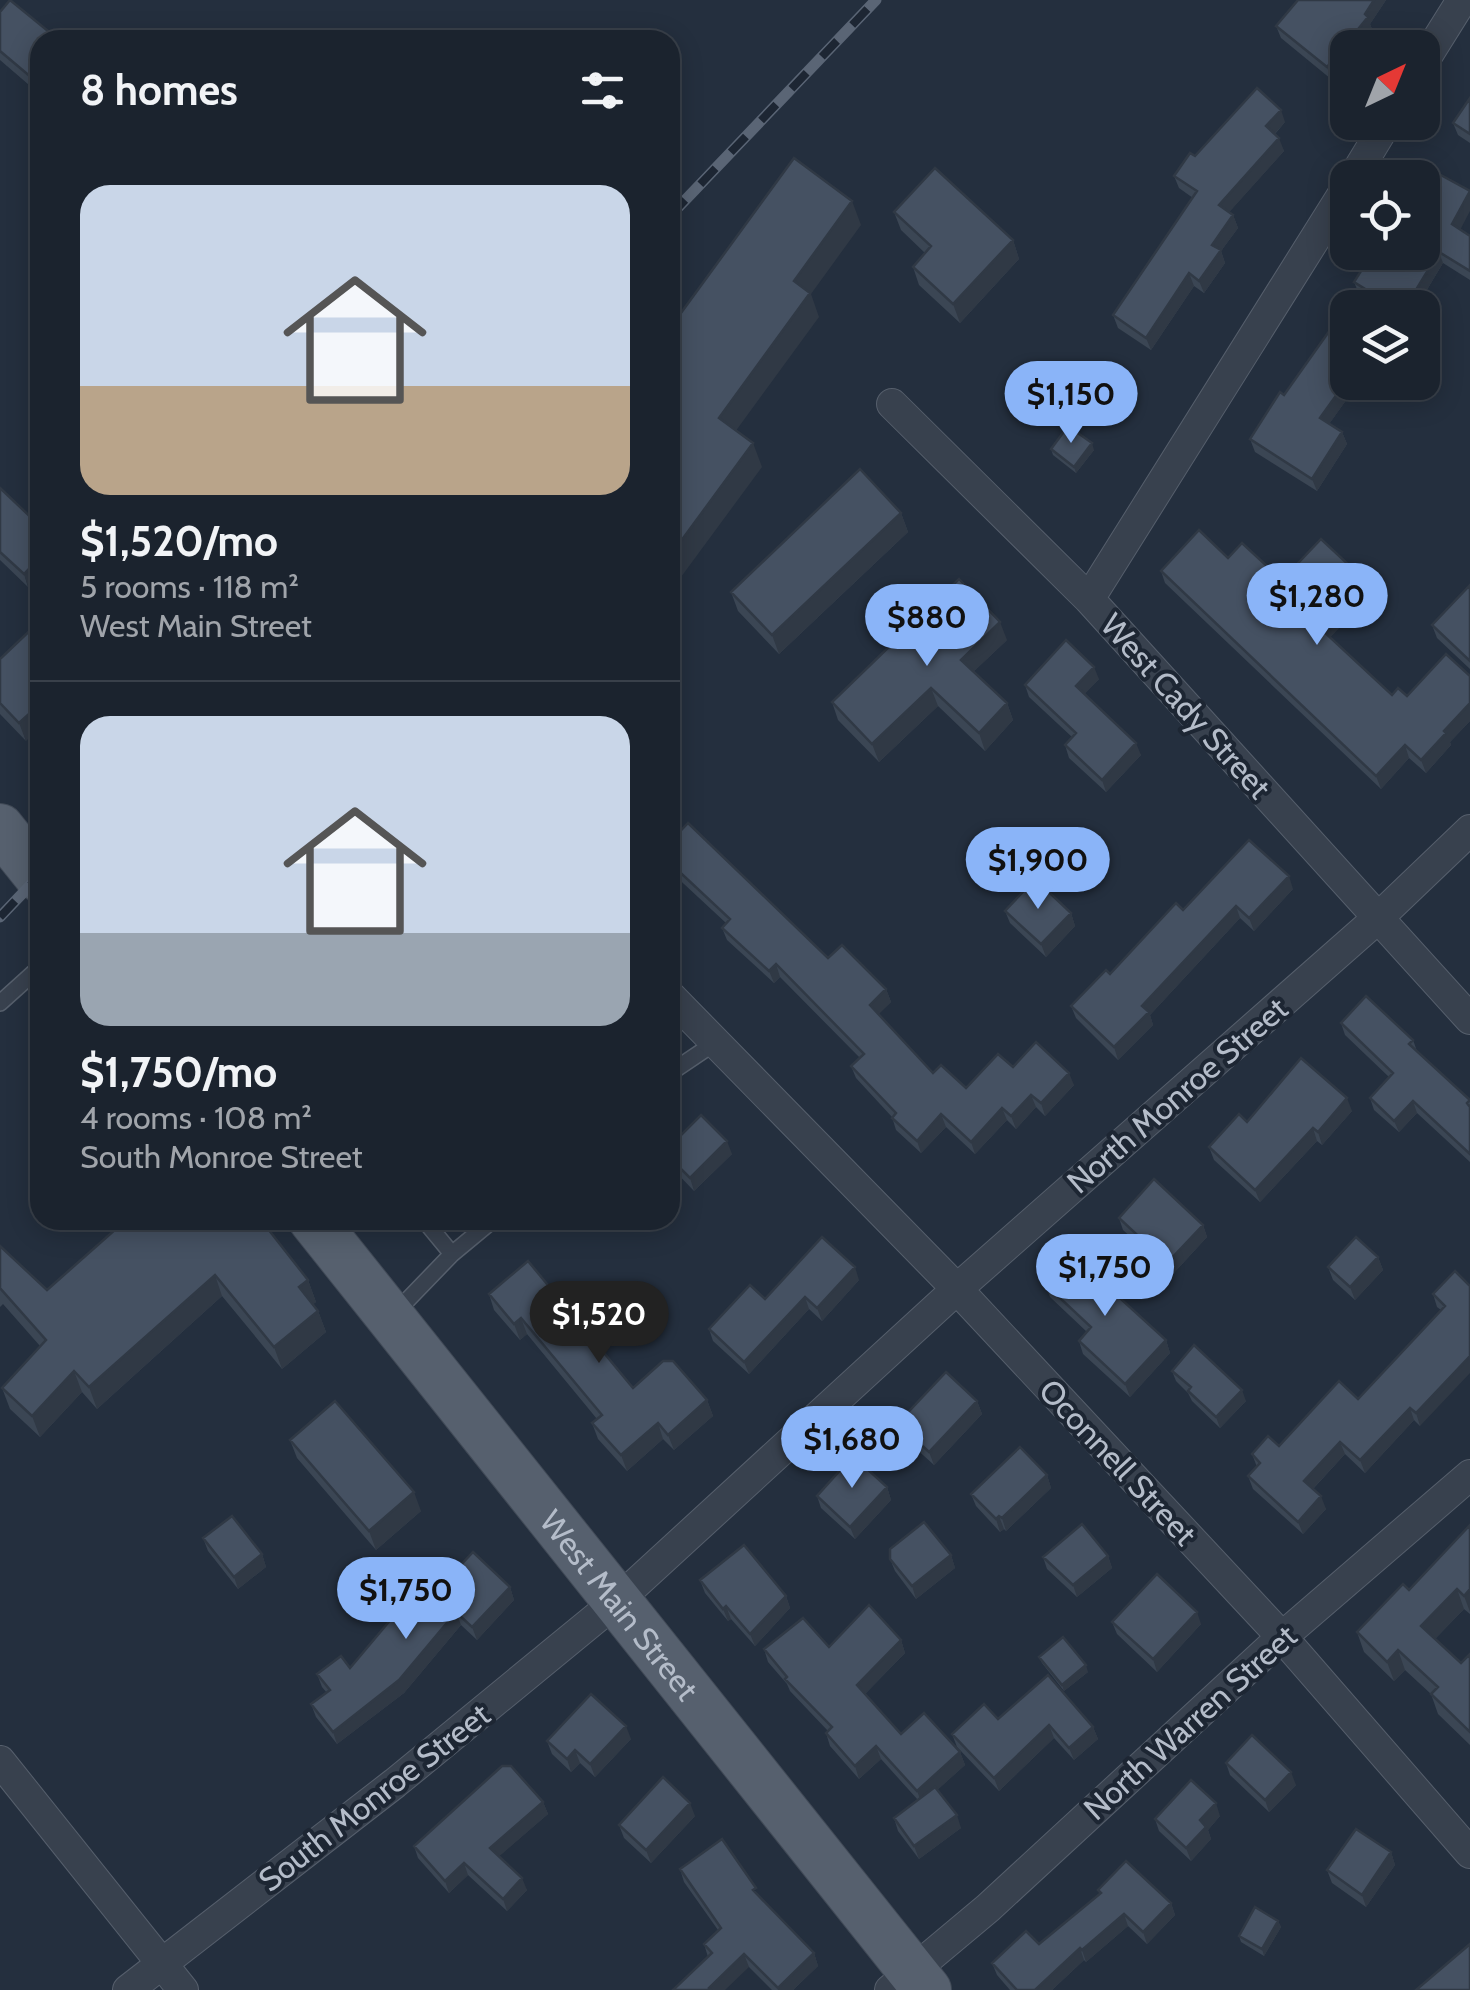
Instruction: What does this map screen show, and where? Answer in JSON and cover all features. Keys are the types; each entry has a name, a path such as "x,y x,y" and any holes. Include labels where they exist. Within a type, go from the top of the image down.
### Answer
{"main road":[{"path":"0,828 30,866"},
{"name":"West Main Street","path":"324,1230 618,1600 910,1984"}],"street":[{"path":"1440,35 1462,0"},
{"path":"1089,599 1330,215"},
{"name":"West Cady Street","path":"892,404 1089,599 1470,1019"},
{"name":"North Monroe Street","path":"618,1600 956,1289 1378,918 1470,830"},
{"name":"Oconnell Street","path":"680,1007 956,1289 1282,1637 1470,1853"},
{"name":"North Warren Street","path":"910,1984 1282,1637 1470,1475"},
{"name":"South Monroe Street","path":"128,1990 395,1783 618,1600"},
{"path":"0,1761 183,1990"}],"lane":[{"path":"0,1002 30,975"},
{"path":"680,1066 713,1044"},
{"path":"432,1230 452,1254"},
{"path":"390,1317 481,1230"}],"building":[{"path":"10,0 47,30 30,30 30,76 0,51 0,12"},
{"path":"1298,0 1374,0 1365,14 1368,17 1357,30 1330,30 1327,67 1276,26"},
{"path":"1257,88 1281,110 1266,126 1279,138 1219,205 1233,215 1212,245 1221,250 1199,281 1189,273 1146,338 1113,315 1197,191 1174,176 1190,153 1195,156"},
{"path":"1470,98 1470,134 1453,123"},
{"path":"794,158 852,201 794,281 810,293 719,418 753,443 680,542 680,314"},
{"path":"935,168 1013,240 953,304 913,267 931,246 894,212"},
{"path":"1440,175 1470,191 1452,224 1470,236 1470,271 1440,253"},
{"path":"1362,270 1428,270 1416,290 1367,290 1354,282"},
{"path":"1330,330 1333,400 1320,418 1342,432 1312,479 1250,439 1280,392 1284,395"},
{"path":"1068,426 1092,443 1074,467 1051,449"},
{"path":"860,469 901,513 772,635 731,592"},
{"path":"0,488 30,516 30,568 24,574 0,552"},
{"path":"1199,530 1228,558 1242,543 1282,580 1321,539 1366,581 1321,629 1392,695 1398,688 1407,696 1446,654 1470,676 1470,703 1421,760 1405,745 1376,776 1161,571"},
{"path":"959,579 1000,622 961,660 1007,703 979,733 931,688 872,744 832,702"},
{"path":"1470,585 1470,661 1432,625"},
{"path":"30,630 30,713 19,723 0,703 0,659"},
{"path":"1066,640 1094,667 1076,686 1136,743 1102,780 1065,745 1076,733 1025,685"},
{"path":"688,823 828,958 842,945 886,989 870,1005 933,1073 941,1065 966,1088 998,1054 1013,1067 1036,1042 1069,1073 1041,1103 1031,1095 1011,1116 1002,1108 971,1142 941,1114 917,1141 892,1118 896,1113 851,1066 864,1054 776,964 769,971 722,928 730,919 680,872 680,831"},
{"path":"1249,840 1289,876 1249,918 1236,906 1142,1006 1149,1012 1114,1047 1071,1006 1106,970 1110,974 1176,903 1183,910"},
{"path":"1035,879 1071,913 1041,944 1005,911"},
{"path":"1366,996 1413,1040 1409,1044 1470,1100 1470,1154 1413,1101 1394,1121 1370,1098 1393,1073 1341,1023"},
{"path":"1301,1058 1347,1098 1318,1132 1313,1128 1255,1190 1209,1147 1239,1114 1247,1122"},
{"path":"701,1115 727,1141 690,1178 680,1168 680,1136"},
{"path":"1154,1179 1203,1225 1167,1263 1119,1218"},
{"path":"115,1230 269,1230 308,1280 299,1287 318,1311 274,1347 215,1275 89,1387 74,1371 32,1416 2,1388 46,1340 0,1288 0,1246 47,1290"},
{"path":"822,1237 855,1267 817,1308 805,1297 744,1362 709,1329 750,1285 765,1299"},
{"path":"1356,1237 1378,1257 1350,1287 1328,1267"},
{"path":"1077,1250 1104,1276 1100,1280 1166,1340 1125,1384 1079,1341 1091,1327 1045,1284"},
{"path":"528,1261 633,1388 663,1361 673,1361 707,1400 668,1435 658,1423 621,1455 592,1423 602,1415 521,1318 514,1324 489,1294"},
{"path":"1455,1271 1470,1286 1470,1356 1416,1413 1410,1408 1360,1460 1340,1442 1304,1481 1321,1496 1298,1522 1248,1476 1260,1463 1252,1454 1268,1436 1279,1446 1339,1381 1358,1399 1445,1306 1433,1294"},
{"path":"1194,1345 1242,1390 1216,1417 1172,1371"},
{"path":"946,1372 977,1401 929,1452 898,1423"},
{"path":"335,1401 414,1492 369,1531 290,1440"},
{"path":"1020,1447 1047,1475 1002,1518 996,1519 971,1494"},
{"path":"853,1456 887,1487 850,1527 817,1496"},
{"path":"232,1516 262,1554 234,1577 203,1538"},
{"path":"924,1522 951,1555 912,1586 890,1559 890,1549"},
{"path":"1082,1524 1108,1556 1073,1585 1043,1557"},
{"path":"1470,1525 1470,1589 1464,1596 1457,1589 1421,1626 1461,1663 1470,1654 1470,1732 1431,1694 1438,1687 1398,1650 1387,1662 1357,1632 1403,1584 1409,1590"},
{"path":"744,1545 786,1596 750,1634 700,1580"},
{"path":"473,1552 510,1587 472,1627 456,1612 399,1680 333,1732 311,1704 330,1690 317,1674 341,1656 350,1668 403,1605 414,1615"},
{"path":"1157,1574 1197,1612 1153,1659 1112,1622"},
{"path":"869,1605 901,1640 857,1685 901,1734 924,1713 960,1752 917,1791 876,1746 855,1766 826,1733 832,1727 785,1679 764,1649 803,1618 829,1647"},
{"path":"1063,1637 1086,1665 1062,1685 1039,1657"},
{"path":"1048,1675 1093,1727 1069,1748 1049,1725 994,1778 952,1734 984,1704 998,1719"},
{"path":"591,1694 626,1726 590,1764 575,1750 567,1759 547,1741"},
{"path":"1252,1735 1291,1772 1265,1800 1226,1763"},
{"path":"502,1766 511,1766 543,1802 490,1848 522,1878 503,1899 464,1863 445,1881 414,1846"},
{"path":"663,1777 690,1803 646,1850 619,1825"},
{"path":"1191,1780 1216,1803 1200,1820 1206,1827 1186,1848 1155,1819"},
{"path":"935,1787 957,1815 914,1846 894,1818"},
{"path":"1356,1829 1391,1852 1362,1895 1327,1870"},
{"path":"722,1839 756,1888 753,1890 814,1953 778,1988 744,1954 711,1990 673,1990 712,1953 704,1944 721,1928 680,1869"},
{"path":"1126,1861 1171,1903 1143,1932 1124,1914 1035,1990 1017,1990 992,1963 1026,1931 1039,1944 1101,1893 1098,1890"},
{"path":"1255,1907 1278,1921 1262,1949 1239,1936"},
{"path":"1470,1944 1470,1990 1416,1990"}],"railway":[{"path":"680,206 876,0"},
{"path":"0,917 30,886"}]}
